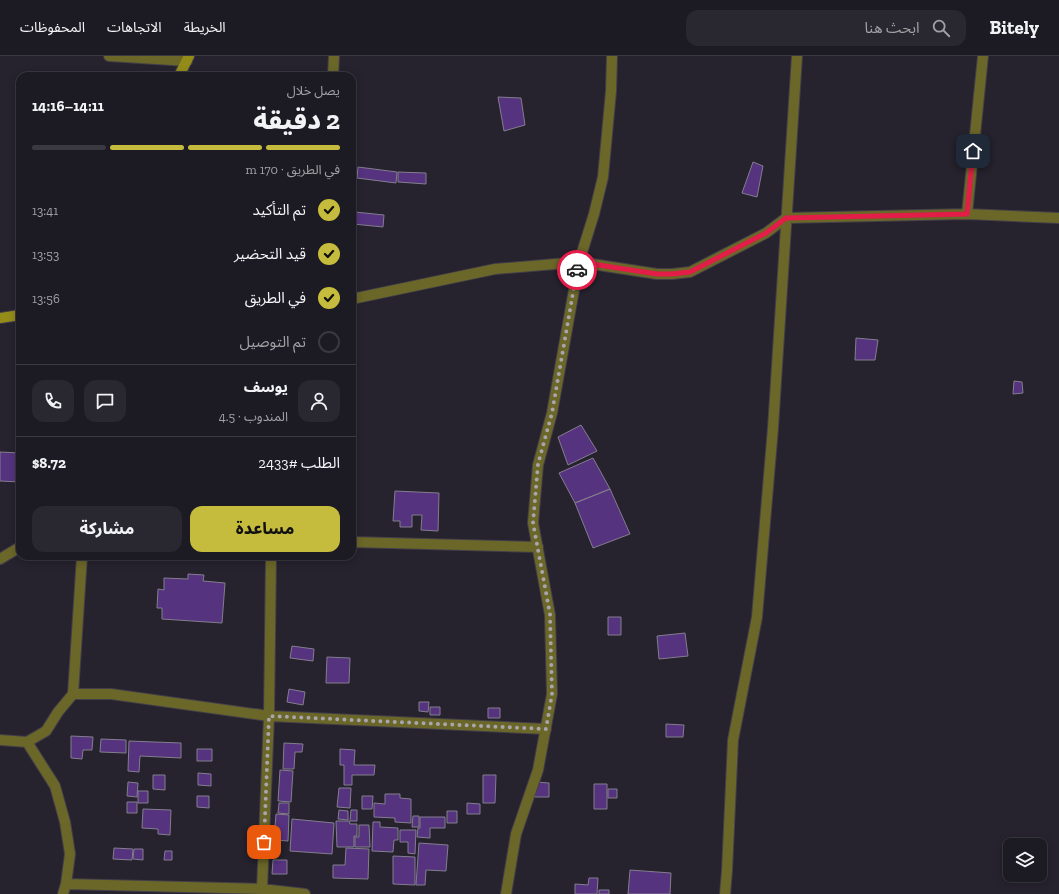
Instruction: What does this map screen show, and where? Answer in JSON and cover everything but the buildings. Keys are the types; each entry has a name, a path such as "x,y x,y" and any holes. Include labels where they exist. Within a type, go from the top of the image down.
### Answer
{"street":[{"path":"109,56 188,59 181,72"},
{"path":"333,72 334,56"},
{"path":"506,894 516,834 538,770 552,694 550,614 533,523 538,464 552,413 579,262 594,214 603,177 611,91 612,56"},
{"path":"725,894 733,740 757,617 773,428 797,56"},
{"path":"967,214 982,56"},
{"path":"356,298 495,268 579,262 657,274 690,272 766,233 786,218 967,214 1059,218"},
{"path":"0,318 16,316"},
{"path":"356,542 538,547"},
{"path":"0,559 16,549"},
{"path":"0,740 27,742 46,731 58,712 73,694 82,560"},
{"path":"262,889 269,716 271,560"},
{"path":"73,694 110,694 269,716 546,729"},
{"path":"27,742 55,786 65,822 70,854 66,884 63,894"},
{"path":"66,884 262,889 305,894"}],"way so far":[{"path":"264,842 269,716 546,729 552,694 550,614 533,523 538,464 552,413 577,270"}],"route":[{"path":"577,270 579,262 657,274 690,272 766,233 786,218 967,214 973,151"}]}
